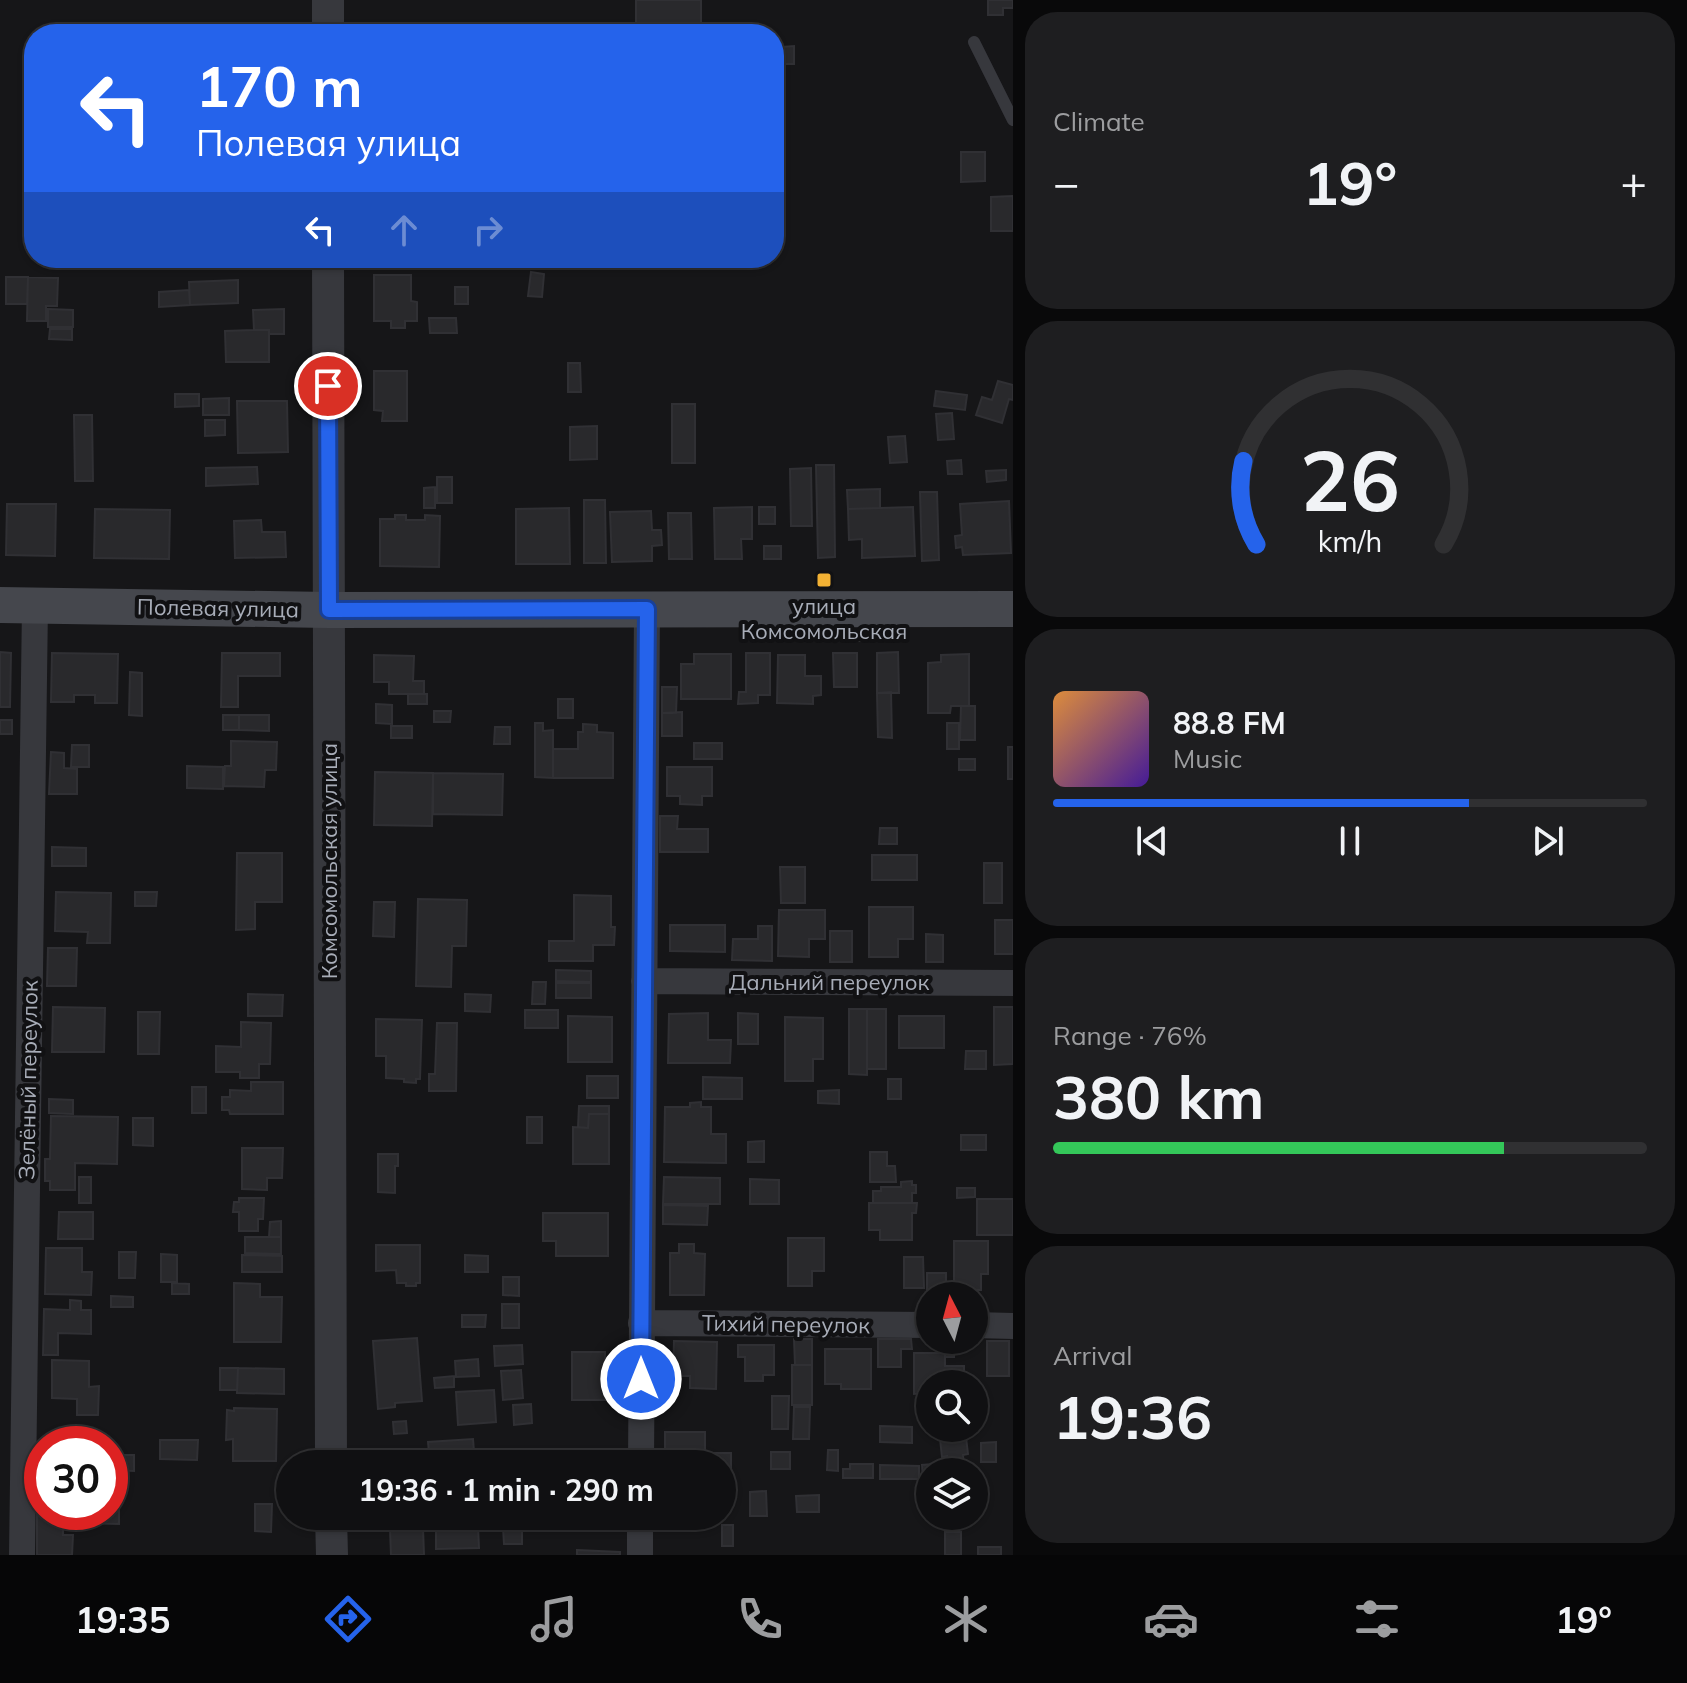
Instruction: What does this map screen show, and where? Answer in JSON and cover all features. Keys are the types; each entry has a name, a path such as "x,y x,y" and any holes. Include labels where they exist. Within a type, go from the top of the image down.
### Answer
{"main road":[{"name":"Полевая улица","path":"18,605 329,610 1013,609"}],"street":[{"path":"328,0 328,24"},
{"name":"Комсомольская улица","path":"328,268 331,1450"},
{"name":"Зелёный переулок","path":"18,605 22,1555"},
{"path":"641,1450 647,609"},
{"name":"Дальний переулок","path":"644,981 1013,983"},
{"name":"Тихий переулок","path":"641,1323 916,1325"},
{"path":"988,1325 1013,1326"},
{"path":"331,1530 332,1555"},
{"path":"640,1530 640,1555"}],"lane":[{"path":"974,42 1013,120"}],"building":[{"path":"636,0 701,0 701,24 636,24"},
{"path":"988,0 1013,0 1013,8 1003,8 1003,15 988,15"},
{"path":"794,46 794,64 784,64 784,47"},
{"path":"961,152 985,152 985,181 961,182"},
{"path":"1013,196 1013,231 991,231 991,197"},
{"path":"531,272 544,274 542,297 528,296"},
{"path":"374,275 411,275 411,301 417,302 417,321 405,321 405,328 391,328 391,321 374,321"},
{"path":"6,277 28,277 27,304 6,304"},
{"path":"28,277 58,278 57,306 46,306 46,321 27,321"},
{"path":"238,280 238,303 190,305 189,282"},
{"path":"455,287 468,287 468,304 455,304"},
{"path":"189,290 190,305 159,307 159,292"},
{"path":"48,309 73,310 73,327 48,327"},
{"path":"284,309 284,334 254,330 253,310"},
{"path":"429,318 456,318 457,333 430,333"},
{"path":"50,329 72,329 72,340 49,339"},
{"path":"269,330 269,362 226,362 225,331"},
{"path":"568,363 580,363 581,392 568,392"},
{"path":"374,371 407,371 407,421 382,421 383,411 374,410"},
{"path":"998,381 1013,385 1013,400 1009,399 1002,423 976,415 982,397 992,400"},
{"path":"936,391 967,395 965,410 934,406"},
{"path":"175,394 199,394 199,406 175,407"},
{"path":"229,398 229,415 203,415 203,399"},
{"path":"237,401 287,401 288,452 238,453"},
{"path":"672,404 695,404 695,463 672,463"},
{"path":"952,413 954,439 938,440 936,414"},
{"path":"74,415 92,415 93,481 75,481"},
{"path":"205,420 225,420 225,435 205,436"},
{"path":"597,426 597,459 570,460 570,427"},
{"path":"905,436 907,462 890,463 888,437"},
{"path":"961,460 962,474 948,474 947,461"},
{"path":"816,465 834,465 835,557 818,558"},
{"path":"257,467 258,484 206,486 206,468"},
{"path":"811,468 812,526 791,526 790,469"},
{"path":"1006,470 1006,480 987,482 986,471"},
{"path":"437,477 452,477 452,503 437,503"},
{"path":"435,487 435,508 424,508 424,488"},
{"path":"880,489 880,508 848,509 847,490"},
{"path":"920,492 937,492 939,560 922,561"},
{"path":"584,500 605,500 606,563 584,563"},
{"path":"1009,501 1011,553 963,555 962,547 956,548 955,536 962,535 960,504"},
{"path":"7,504 56,504 55,556 6,555"},
{"path":"752,507 752,539 741,539 742,559 715,559 714,508"},
{"path":"759,507 775,507 775,524 759,524"},
{"path":"913,507 915,556 862,558 862,539 849,540 848,509"},
{"path":"569,508 570,564 516,564 516,509"},
{"path":"95,509 170,510 169,559 94,558"},
{"path":"651,511 652,530 661,530 662,545 652,546 652,561 612,562 610,512"},
{"path":"668,513 691,513 692,559 669,559"},
{"path":"395,515 406,515 406,520 425,520 425,515 440,516 439,567 380,566 380,519 395,519"},
{"path":"261,520 262,532 285,532 286,557 235,558 234,521"},
{"path":"764,546 781,546 781,559 764,559"},
{"path":"854,632 873,632 873,641 855,641"},
{"path":"0,652 11,653 10,707 0,707"},
{"path":"898,652 899,693 877,693 877,653"},
{"path":"52,653 118,654 117,703 95,703 95,695 74,695 74,702 51,702"},
{"path":"222,653 280,653 280,676 238,676 238,707 221,707"},
{"path":"746,653 770,653 770,695 758,695 758,703 738,704 739,692 746,692"},
{"path":"833,653 857,653 857,687 834,687"},
{"path":"694,654 731,654 731,699 681,699 681,664 694,664"},
{"path":"969,654 969,706 951,706 950,713 928,713 928,663 941,662 941,655"},
{"path":"374,655 414,656 413,681 424,681 424,694 389,694 389,682 374,682"},
{"path":"778,655 805,655 805,676 821,676 821,695 813,696 813,704 777,703"},
{"path":"130,672 142,673 142,716 129,715"},
{"path":"662,687 677,687 676,713 662,713"},
{"path":"891,692 892,738 878,737 877,693"},
{"path":"408,694 427,694 427,704 408,704"},
{"path":"558,699 573,699 573,718 558,718"},
{"path":"376,704 392,705 392,724 376,723"},
{"path":"961,706 975,706 975,740 960,740"},
{"path":"434,711 451,711 450,722 434,722"},
{"path":"682,712 682,736 662,736 662,713"},
{"path":"223,715 239,715 239,730 223,730"},
{"path":"239,715 269,715 269,731 239,730"},
{"path":"0,720 12,720 12,734 0,734"},
{"path":"535,723 543,723 543,731 553,730 553,778 535,777"},
{"path":"947,723 959,723 959,749 947,749"},
{"path":"583,724 597,725 597,732 613,733 613,778 553,778 553,749 578,749 578,732 583,732"},
{"path":"391,726 412,726 412,738 391,738"},
{"path":"495,727 510,727 510,744 494,744"},
{"path":"231,741 277,742 276,770 265,770 264,787 224,786 225,766 231,766"},
{"path":"694,743 722,743 722,759 694,759"},
{"path":"72,745 89,745 89,767 71,767"},
{"path":"1008,747 1013,747 1013,779 1008,779"},
{"path":"51,752 64,753 64,768 77,769 77,794 49,794"},
{"path":"959,759 975,759 975,770 959,770"},
{"path":"187,766 223,767 223,789 187,788"},
{"path":"667,767 712,767 712,796 702,796 702,805 680,804 680,796 667,796"},
{"path":"375,772 433,773 432,826 374,825"},
{"path":"433,773 503,774 502,815 433,814"},
{"path":"660,816 678,816 677,829 708,829 708,852 660,852"},
{"path":"880,828 897,828 897,844 879,844"},
{"path":"52,847 86,848 86,866 52,866"},
{"path":"237,853 282,853 282,902 255,902 255,929 236,930"},
{"path":"872,855 917,855 917,880 872,880"},
{"path":"984,863 1002,863 1002,903 984,903"},
{"path":"780,867 805,867 805,903 781,903"},
{"path":"56,892 111,893 110,943 87,943 88,932 55,931"},
{"path":"135,892 157,892 156,906 135,906"},
{"path":"574,895 611,896 614,945 593,945 593,961 549,961 549,941 574,941"},
{"path":"418,899 467,900 466,946 452,946 451,987 416,986"},
{"path":"374,902 395,902 394,937 373,936"},
{"path":"869,907 913,907 913,939 898,939 898,957 869,957"},
{"path":"779,910 825,910 825,939 809,939 809,957 778,956"},
{"path":"995,920 1013,920 1013,954 995,954"},
{"path":"670,925 725,925 725,952 670,951"},
{"path":"758,926 772,926 772,961 732,960 733,939 758,939"},
{"path":"830,931 852,931 852,962 830,962"},
{"path":"926,934 943,935 943,962 926,962"},
{"path":"48,948 77,948 76,986 47,986"},
{"path":"556,970 591,971 591,982 556,981"},
{"path":"533,982 546,982 545,1004 532,1004"},
{"path":"556,983 591,983 591,998 556,998"},
{"path":"248,994 283,995 282,1016 248,1016"},
{"path":"465,994 491,995 490,1012 465,1011"},
{"path":"53,1007 105,1008 104,1052 52,1052"},
{"path":"994,1007 1013,1007 1013,1064 994,1065"},
{"path":"849,1009 867,1009 867,1075 849,1074"},
{"path":"867,1009 886,1009 886,1069 867,1069"},
{"path":"525,1010 558,1010 558,1028 525,1028"},
{"path":"138,1012 160,1012 159,1054 138,1054"},
{"path":"708,1013 708,1040 731,1040 730,1063 668,1063 669,1014"},
{"path":"738,1013 758,1014 758,1044 738,1044"},
{"path":"568,1016 612,1017 612,1062 568,1062"},
{"path":"899,1016 944,1016 944,1048 899,1048"},
{"path":"785,1017 823,1018 823,1059 813,1059 813,1081 785,1081"},
{"path":"376,1019 422,1020 420,1079 416,1079 416,1083 386,1078 386,1056 376,1056"},
{"path":"241,1022 271,1023 270,1064 259,1064 259,1078 240,1078 240,1072 216,1072 216,1046 241,1047"},
{"path":"437,1023 457,1023 456,1091 429,1091 429,1074 435,1074"},
{"path":"966,1051 986,1051 986,1069 965,1069"},
{"path":"587,1076 618,1076 618,1098 587,1098"},
{"path":"703,1077 742,1078 742,1099 703,1099"},
{"path":"888,1079 901,1079 901,1099 888,1099"},
{"path":"251,1082 283,1082 283,1114 230,1114 229,1110 222,1110 222,1097 230,1097 230,1090 251,1091"},
{"path":"192,1087 206,1087 206,1113 192,1113"},
{"path":"839,1090 839,1104 818,1103 818,1091"},
{"path":"49,1099 73,1100 73,1114 49,1113"},
{"path":"701,1102 701,1107 711,1107 711,1134 726,1134 726,1163 664,1162 665,1107 690,1107 690,1103"},
{"path":"579,1106 609,1106 609,1114 589,1114 588,1128 578,1127"},
{"path":"589,1114 609,1114 609,1164 573,1164 573,1127 588,1128"},
{"path":"51,1116 118,1117 117,1164 75,1163 75,1190 50,1190 50,1181 45,1181 45,1159 50,1159"},
{"path":"527,1117 542,1117 542,1143 527,1143"},
{"path":"133,1118 153,1118 153,1146 133,1145"},
{"path":"961,1135 986,1135 986,1150 961,1150"},
{"path":"764,1141 764,1162 748,1162 748,1142"},
{"path":"242,1148 283,1148 282,1178 267,1178 267,1190 242,1189"},
{"path":"870,1152 887,1152 887,1166 895,1166 896,1182 870,1182"},
{"path":"378,1154 398,1154 395,1193 378,1192"},
{"path":"79,1177 91,1177 91,1203 79,1203"},
{"path":"664,1177 720,1178 720,1204 663,1204"},
{"path":"750,1179 779,1180 779,1204 750,1204"},
{"path":"912,1181 912,1185 916,1185 916,1193 912,1193 912,1203 873,1203 873,1191 881,1191 881,1187 901,1187 901,1182"},
{"path":"957,1188 975,1188 975,1197 957,1198"},
{"path":"239,1198 264,1198 263,1219 258,1219 258,1231 239,1231 239,1212 233,1212 234,1202 239,1202"},
{"path":"977,1199 1013,1199 1013,1235 977,1235"},
{"path":"869,1203 917,1203 916,1213 912,1213 912,1240 880,1240 880,1230 869,1230"},
{"path":"663,1205 708,1206 707,1225 663,1224"},
{"path":"59,1212 93,1212 93,1239 58,1239"},
{"path":"543,1213 608,1213 608,1256 556,1256 556,1241 543,1241"},
{"path":"281,1221 281,1237 269,1237 270,1222"},
{"path":"245,1237 281,1237 281,1254 245,1253"},
{"path":"788,1238 824,1238 824,1271 812,1271 812,1286 788,1286"},
{"path":"954,1241 988,1241 988,1274 981,1274 981,1282 954,1282"},
{"path":"679,1244 694,1244 694,1253 705,1254 704,1295 670,1295 670,1253 679,1253"},
{"path":"376,1245 420,1245 420,1283 406,1286 406,1283 397,1283 396,1270 376,1271"},
{"path":"46,1248 82,1248 82,1272 92,1272 91,1295 45,1294"},
{"path":"119,1252 136,1252 135,1278 119,1278"},
{"path":"161,1254 177,1255 177,1282 161,1282"},
{"path":"242,1255 282,1256 282,1272 242,1272"},
{"path":"465,1255 488,1256 488,1272 465,1272"},
{"path":"904,1257 923,1257 924,1282 916,1282 916,1288 904,1288"},
{"path":"927,1273 946,1273 946,1282 927,1282"},
{"path":"503,1277 519,1277 519,1296 503,1295"},
{"path":"172,1283 189,1284 189,1294 172,1294"},
{"path":"234,1283 260,1284 260,1297 282,1297 281,1342 234,1342"},
{"path":"111,1296 133,1297 133,1307 111,1307"},
{"path":"70,1300 81,1301 81,1310 91,1310 91,1334 58,1333 58,1355 43,1355 44,1309 70,1310"},
{"path":"502,1304 519,1304 519,1328 502,1328"},
{"path":"462,1315 486,1315 485,1327 462,1327"},
{"path":"417,1338 422,1401 395,1403 395,1407 378,1409 373,1341"},
{"path":"794,1339 812,1339 812,1365 795,1365"},
{"path":"878,1339 911,1339 912,1349 901,1349 901,1367 878,1367"},
{"path":"674,1341 717,1342 716,1389 690,1388 690,1376 673,1376"},
{"path":"988,1341 1009,1341 1009,1376 988,1376"},
{"path":"522,1345 523,1364 495,1366 494,1346"},
{"path":"738,1345 774,1345 774,1375 763,1375 763,1381 745,1381 745,1357 738,1357"},
{"path":"825,1349 871,1349 871,1389 841,1389 841,1384 825,1384"},
{"path":"572,1352 605,1352 605,1369 610,1369 610,1400 572,1400"},
{"path":"914,1353 945,1354 945,1366 964,1366 964,1370 916,1370 914,1394"},
{"path":"478,1359 479,1376 456,1377 455,1361"},
{"path":"52,1360 89,1361 89,1387 99,1386 98,1415 77,1415 77,1399 52,1398"},
{"path":"792,1365 812,1365 812,1405 792,1405"},
{"path":"220,1368 238,1368 237,1390 220,1390"},
{"path":"238,1368 284,1369 284,1394 237,1393"},
{"path":"521,1370 523,1398 503,1400 501,1371"},
{"path":"454,1376 454,1387 435,1388 434,1378"},
{"path":"494,1390 496,1422 458,1425 456,1392"},
{"path":"772,1396 789,1396 788,1429 772,1429"},
{"path":"531,1404 532,1423 514,1425 513,1405"},
{"path":"794,1407 810,1407 809,1439 793,1439"},
{"path":"234,1408 277,1409 276,1461 233,1461 233,1439 226,1440 227,1410 234,1411"},
{"path":"406,1421 407,1433 394,1434 393,1422"},
{"path":"880,1426 912,1427 912,1443 880,1442"},
{"path":"665,1432 705,1432 705,1450 665,1450"},
{"path":"473,1439 474,1450 429,1450 428,1442"},
{"path":"160,1440 198,1440 197,1460 160,1459"},
{"path":"940,1442 967,1442 968,1454 963,1455 963,1458 942,1457"},
{"path":"996,1442 996,1462 981,1458 981,1443"},
{"path":"828,1450 838,1450 838,1471 827,1470"},
{"path":"771,1452 790,1452 790,1469 771,1469"},
{"path":"128,1455 134,1455 134,1471 128,1471"},
{"path":"850,1464 873,1464 873,1478 843,1478 843,1469 850,1469"},
{"path":"880,1465 916,1466 916,1479 880,1479"},
{"path":"766,1491 767,1516 750,1516 750,1492"},
{"path":"819,1495 819,1512 797,1512 796,1496"},
{"path":"255,1504 272,1504 271,1532 255,1531"},
{"path":"37,1530 63,1530 63,1535 73,1535 72,1555 37,1555"},
{"path":"390,1530 423,1530 424,1555 391,1555"},
{"path":"436,1530 478,1530 479,1548 436,1549"},
{"path":"503,1530 522,1530 522,1544 504,1544"},
{"path":"722,1530 733,1530 733,1546 722,1546"},
{"path":"945,1532 961,1532 961,1555 945,1555"},
{"path":"978,1547 1001,1547 1001,1555 978,1555"},
{"path":"577,1550 620,1552 620,1555 577,1555"}],"place":[{"name":"улица Комсомольская","path":"824,580"}],"route":[{"path":"328,386 329,610 647,609 641,1379"}]}
